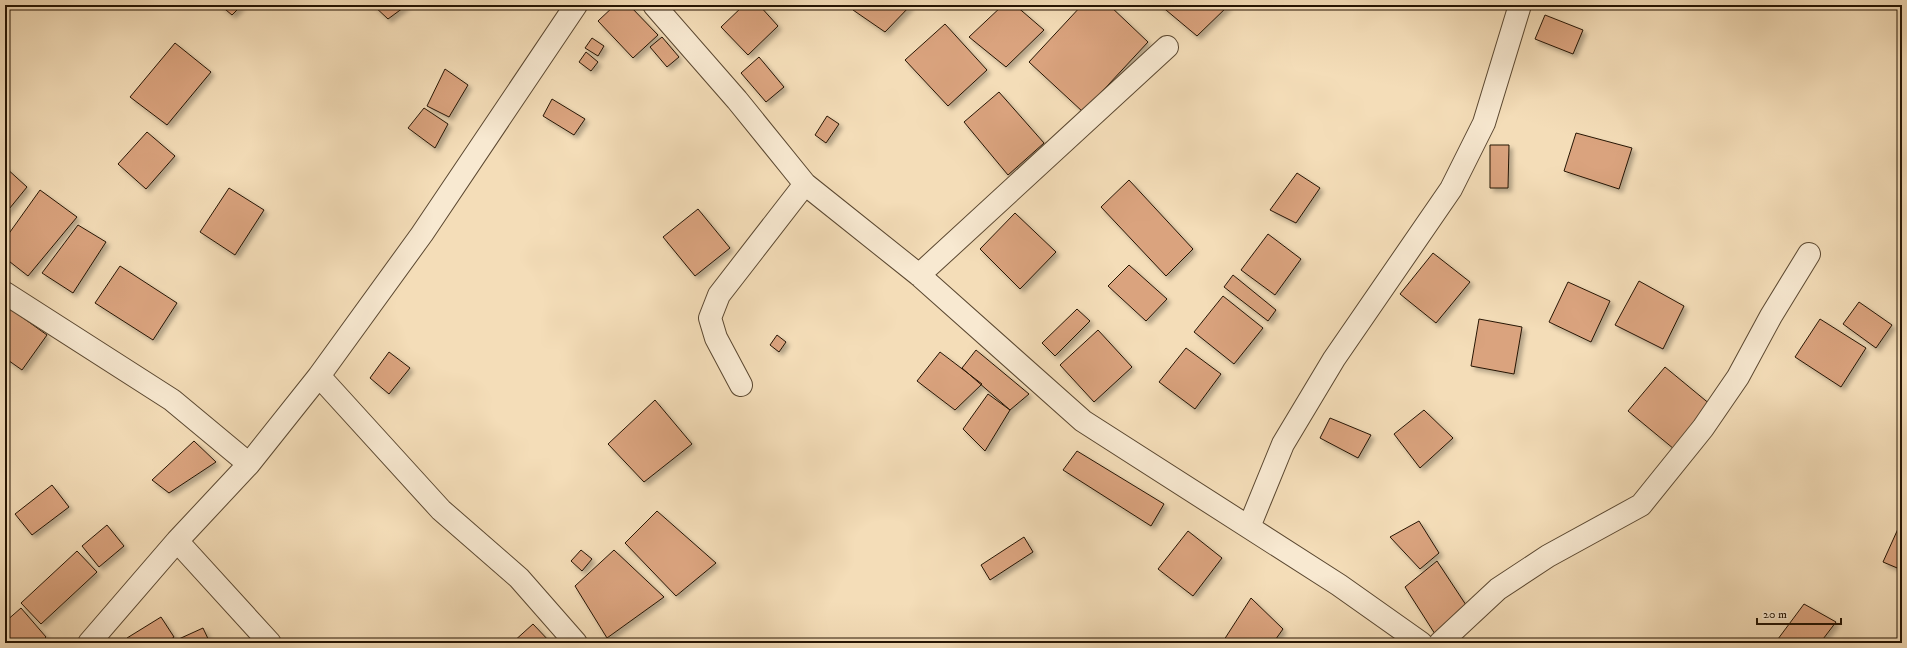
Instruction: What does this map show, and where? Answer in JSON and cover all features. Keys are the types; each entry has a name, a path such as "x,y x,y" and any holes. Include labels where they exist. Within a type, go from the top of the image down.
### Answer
{"street":[{"path":"89,643 177,541 249,464 319,376 422,234 576,5"},
{"path":"654,5 737,100 805,184 919,275 1083,421 1340,585 1421,643"},
{"path":"1249,527 1283,444 1291,430 1334,359 1451,189 1484,123 1520,5"},
{"path":"919,275 1167,47"},
{"path":"741,385 716,338 710,318 719,295 805,184"},
{"path":"1440,643 1498,589 1548,556 1641,505 1703,428 1738,377 1771,316 1809,254"},
{"path":"5,293 172,400 249,464"},
{"path":"319,376 441,510 519,578 576,643"},
{"path":"177,541 270,643"}],"building":[{"path":"220,5 242,5 232,15"},
{"path":"373,5 407,5 388,19"},
{"path":"615,5 629,5 658,35 633,58 598,21"},
{"path":"744,5 759,5 778,26 748,55 721,27"},
{"path":"857,5 911,5 885,32 853,10"},
{"path":"1003,5 1015,5 1044,30 1006,67 969,37"},
{"path":"1082,5 1109,5 1148,42 1083,112 1029,62"},
{"path":"1160,5 1229,5 1197,36"},
{"path":"1545,15 1583,30 1573,54 1535,39"},
{"path":"945,24 987,70 948,106 905,60"},
{"path":"662,37 679,57 667,67 650,47"},
{"path":"592,38 604,46 598,56 585,48"},
{"path":"175,43 211,72 167,125 130,97"},
{"path":"586,52 598,62 591,71 579,62"},
{"path":"759,57 784,87 766,102 741,73"},
{"path":"445,69 468,85 449,117 427,106"},
{"path":"999,92 1044,143 1008,175 964,122"},
{"path":"552,99 585,119 574,135 543,116"},
{"path":"424,108 448,124 435,148 408,128"},
{"path":"827,116 839,124 826,143 815,135"},
{"path":"147,132 175,156 146,189 118,164"},
{"path":"1576,133 1632,148 1619,189 1564,171"},
{"path":"1490,145 1509,145 1508,188 1490,188"},
{"path":"5,167 27,187 5,214"},
{"path":"1297,173 1320,188 1296,223 1270,210"},
{"path":"1129,180 1193,249 1166,276 1101,207"},
{"path":"229,188 264,210 235,255 200,232"},
{"path":"40,190 77,217 28,276 5,258 5,239"},
{"path":"698,209 730,248 695,276 663,237"},
{"path":"1015,213 1056,252 1020,289 980,249"},
{"path":"78,225 106,242 73,293 42,273"},
{"path":"1268,234 1301,259 1275,295 1241,270"},
{"path":"1433,253 1470,282 1436,323 1400,294"},
{"path":"1129,265 1167,299 1146,321 1108,286"},
{"path":"120,266 177,303 153,340 95,303"},
{"path":"1233,275 1276,310 1268,321 1224,287"},
{"path":"1639,281 1684,306 1663,349 1615,325"},
{"path":"1568,282 1610,301 1591,342 1549,322"},
{"path":"1223,296 1263,328 1234,364 1194,332"},
{"path":"1859,302 1892,325 1876,348 1843,324"},
{"path":"5,305 47,335 22,370 5,358"},
{"path":"1077,309 1090,321 1055,356 1042,343"},
{"path":"1479,319 1522,327 1514,374 1471,366"},
{"path":"1820,319 1866,348 1841,387 1795,357"},
{"path":"1098,330 1132,367 1094,402 1060,365"},
{"path":"777,335 786,342 779,352 770,345"},
{"path":"1186,348 1221,374 1195,409 1159,382"},
{"path":"976,350 1029,394 1010,410 962,368"},
{"path":"389,352 410,368 389,394 370,378"},
{"path":"940,352 982,384 955,410 917,381"},
{"path":"1665,367 1711,405 1674,449 1628,411"},
{"path":"988,394 1010,410 985,451 963,429"},
{"path":"655,400 692,444 644,482 608,444"},
{"path":"1424,410 1453,438 1420,468 1394,434"},
{"path":"1330,418 1371,435 1358,458 1320,438"},
{"path":"194,441 216,462 169,493 152,480"},
{"path":"1077,451 1164,504 1151,526 1063,470"},
{"path":"52,485 69,507 32,535 15,514"},
{"path":"657,511 716,563 676,596 625,543"},
{"path":"1902,520 1902,570 1883,562"},
{"path":"1419,521 1439,553 1420,569 1390,537"},
{"path":"107,525 124,546 99,567 82,546"},
{"path":"1188,531 1222,558 1193,596 1158,569"},
{"path":"1024,537 1033,552 990,580 981,565"},
{"path":"581,550 592,559 582,571 571,561"},
{"path":"614,550 664,597 607,638 575,586"},
{"path":"77,551 97,572 41,624 21,603"},
{"path":"1437,561 1468,608 1435,634 1405,587"},
{"path":"1251,598 1283,629 1273,643 1222,643"},
{"path":"1804,604 1836,622 1820,643 1775,643"},
{"path":"21,608 46,637 40,643 5,643 5,622"},
{"path":"161,617 174,637 166,643 130,643 127,638"},
{"path":"533,624 551,643 512,643"},
{"path":"203,628 210,643 170,643"}]}
